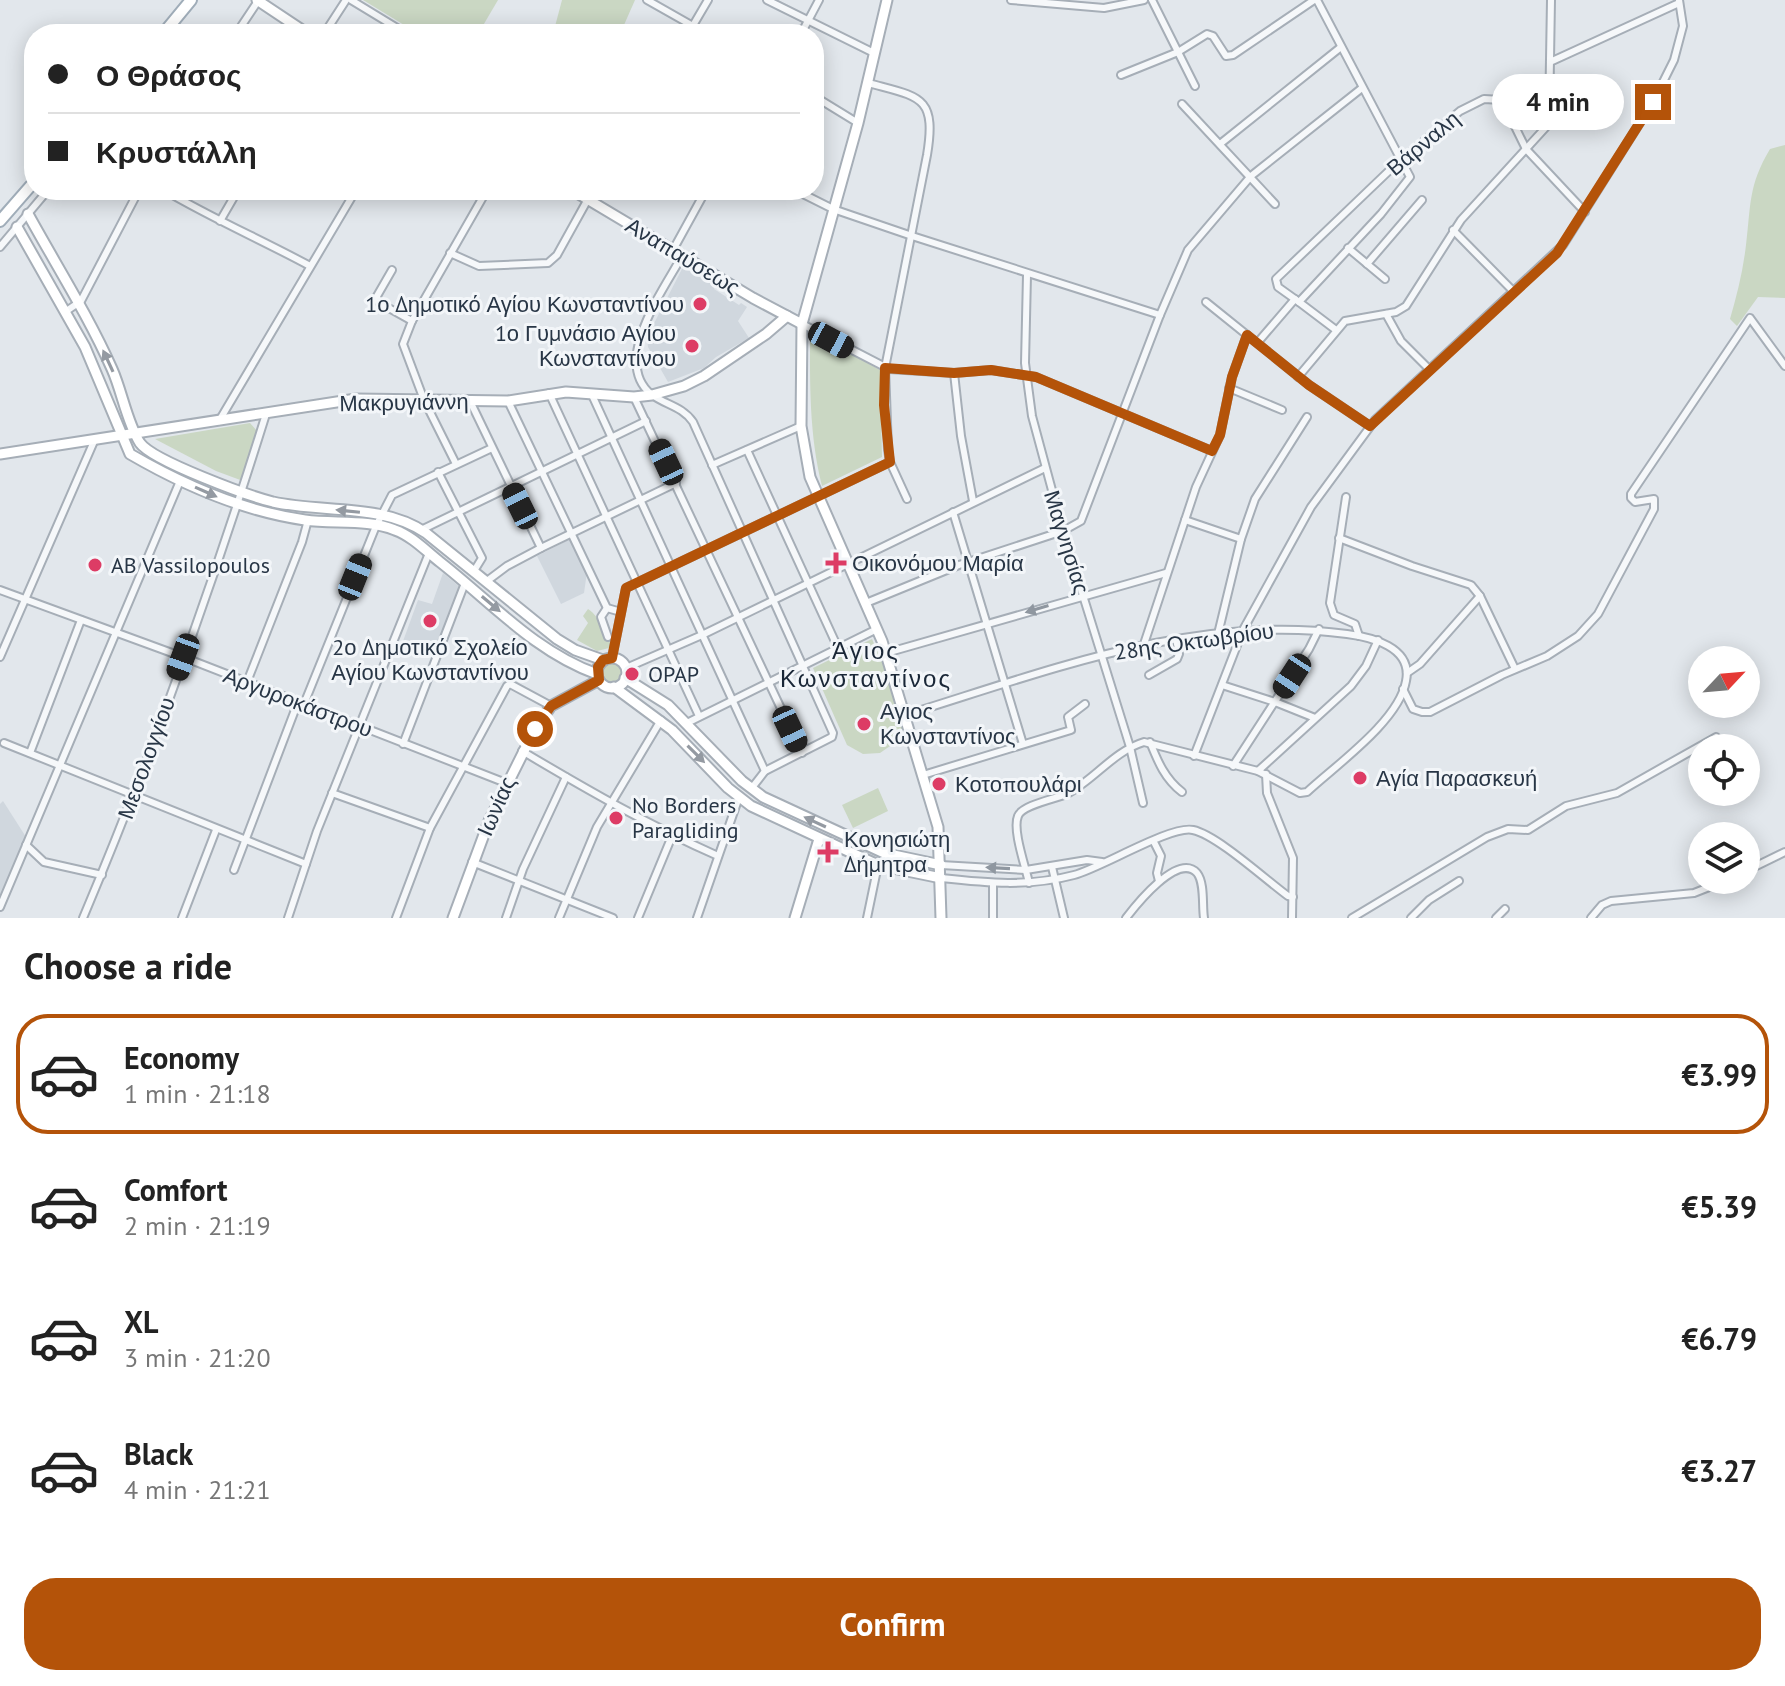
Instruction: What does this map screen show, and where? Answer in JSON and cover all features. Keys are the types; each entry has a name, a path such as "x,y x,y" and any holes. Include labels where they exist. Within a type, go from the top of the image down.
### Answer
{"main road":[{"path":"171,24 191,0"},
{"path":"257,0 293,24"},
{"path":"887,0 858,123 802,327 801,426 807,465 886,653 923,775 939,833 941,918"},
{"path":"0,221 24,193"},
{"name":"Αναπαύσεως","path":"599,200 678,253 802,327"},
{"path":"28,214 113,371 144,447 241,493 295,506 403,520 421,530 557,639 575,650 607,659 619,659 626,673 668,705 751,789 884,853 941,865"},
{"path":"17,227 96,369 130,454 180,481 237,505 308,520 396,530 554,654 598,677 607,687 614,687 661,720 739,797 765,813 878,865 941,878"},
{"name":"Μακρυγιάννη","path":"0,454 356,399 508,401 549,393 652,395 684,386 704,376 785,318"},
{"path":"598,677 598,667 607,659"},
{"path":"614,687 626,673"},
{"name":"Ιωνίας","path":"453,918 472,862 522,751 551,706 598,677"},
{"path":"795,918 819,839"}],"street":[{"path":"242,24 257,0"},
{"path":"331,24 348,0 390,24"},
{"path":"647,0 689,24"},
{"path":"694,24 708,0"},
{"path":"767,0 813,24"},
{"path":"809,22 819,0"},
{"path":"1011,0 1094,8 1118,7 1144,0"},
{"path":"1152,0 1195,86"},
{"path":"1121,75 1178,52 1207,34 1213,36 1224,54 1231,56 1316,0 1409,173 1409,181 1258,342"},
{"path":"1298,377 1336,330 1350,318 1386,314 1400,310 1410,302 1453,230 1547,125 1551,0"},
{"path":"1194,756 1243,630 1311,507 1370,426 1557,253 1653,102 1674,60 1683,26 1679,1 1550,62"},
{"path":"824,29 874,53"},
{"path":"1220,144 1341,47"},
{"path":"868,83 913,96 928,113 929,142 885,368 884,405 890,462 907,499"},
{"path":"866,603 1078,523 1084,516 1160,315 1188,250 1251,176 1362,88"},
{"name":"Βάρναλη","path":"1297,301 1278,287 1276,279 1401,161 1463,108 1488,98 1505,103 1526,149 1585,212"},
{"path":"824,102 858,123"},
{"path":"1182,104 1275,204"},
{"path":"1,244 40,200"},
{"path":"65,312 79,304 134,200"},
{"path":"182,200 310,266"},
{"path":"220,221 232,200"},
{"path":"219,421 350,200"},
{"path":"456,464 424,400 403,346 412,321 481,200"},
{"path":"450,253 477,266 548,263 556,257 587,200"},
{"path":"702,200 638,342 639,371 644,386 652,395 689,416 833,730 832,737 765,771 751,789"},
{"path":"815,200 833,209 1027,275 1160,315"},
{"path":"1367,264 1422,200"},
{"path":"1453,230 1514,292"},
{"path":"1348,248 1385,279"},
{"path":"392,270 377,296 378,302 412,321"},
{"name":"Μαγνησίας","path":"1027,275 1025,375 1045,468 1130,747 1143,803"},
{"path":"1297,301 1336,330"},
{"path":"1206,302 1298,377 1370,426"},
{"path":"1386,314 1401,341 1430,370"},
{"path":"1403,689 1413,709 1428,712 1558,649 1578,636 1593,621 1655,505 1653,498 1635,502 1631,494 1750,318 1785,366"},
{"path":"802,327 885,368 954,373 991,370 1047,381 1212,451"},
{"path":"1144,644 1185,520 1220,435 1229,388 1247,335"},
{"path":"954,373 959,428 973,501"},
{"path":"1229,388 1282,410"},
{"path":"549,393 699,716"},
{"path":"592,395 765,771"},
{"path":"634,397 802,753"},
{"path":"470,401 541,548"},
{"path":"508,401 607,608 621,612"},
{"name":"Μεσολογγίου","path":"83,918 133,795 237,505 266,414"},
{"path":"1218,634 1241,539 1261,487 1307,417"},
{"path":"421,530 646,421"},
{"path":"712,465 801,426"},
{"path":"0,657 95,439"},
{"path":"234,870 301,703 393,493 492,448"},
{"path":"747,450 838,648"},
{"path":"607,659 626,589 890,462"},
{"path":"626,673 1045,468"},
{"path":"438,472 482,558 474,571"},
{"path":"0,907 180,481"},
{"path":"487,581 541,548 676,483"},
{"path":"1346,497 1330,607 1337,618 1355,624 1359,636"},
{"path":"953,512 1023,744"},
{"path":"247,682 308,520"},
{"path":"1185,520 1241,539"},
{"path":"1339,538 1468,583 1480,596 1515,669"},
{"path":"288,918 332,793 429,553"},
{"path":"886,653 1166,573"},
{"path":"403,744 466,582"},
{"name":"Αργυροκάστρου","path":"0,590 183,657 506,783"},
{"path":"1407,673 1417,666 1480,596"},
{"path":"607,608 601,617 608,637"},
{"path":"30,753 81,620"},
{"path":"687,723 877,629"},
{"path":"1233,766 1319,629"},
{"name":"28ης Οκτωβρίου","path":"905,715 1144,644 1243,630 1319,629 1378,640"},
{"path":"1149,675 1177,659 1176,639"},
{"path":"1029,883 1017,827 1019,813 1070,792 1130,747 1150,742 1258,771 1304,793 1379,727 1403,689 1407,673 1397,653 1378,640 1363,672 1258,771"},
{"path":"396,918 430,828 507,685 551,706"},
{"path":"1222,685 1315,718"},
{"path":"923,775 1071,730 1068,717 1085,704"},
{"path":"559,918 588,847 661,720"},
{"path":"1150,742 1160,766 1182,792"},
{"path":"4,743 306,864"},
{"path":"522,751 672,836 718,856"},
{"path":"1352,918 1487,837 1508,829 1528,830 1566,806 1617,793 1688,753"},
{"path":"1266,774 1267,793 1293,858 1292,918"},
{"path":"506,918 518,881 566,777"},
{"path":"332,793 430,828"},
{"path":"697,918 739,797"},
{"path":"941,878 993,883 1055,880 1088,871 1177,830 1189,829 1201,832 1293,897"},
{"path":"182,918 216,830"},
{"path":"638,918 672,836"},
{"path":"1154,842 1161,856 1157,873 1159,881"},
{"path":"26,845 44,862 102,875"},
{"path":"1760,864 1785,852"},
{"path":"941,865 1026,870 1087,860 1102,862"},
{"path":"472,862 613,918"},
{"path":"867,918 878,865"},
{"path":"1052,867 1064,918"},
{"path":"1126,918 1159,881 1179,870 1196,872 1201,883 1204,918"},
{"path":"1411,918 1429,900 1459,881"},
{"path":"993,883 993,918"},
{"path":"1591,918 1602,905 1611,901 1688,894"},
{"path":"1496,918 1505,909"}],"shaded area":[{"path":"683,267 739,305 741,303 747,307 738,321 749,338 716,357 704,368 668,382 648,347 647,337"},
{"path":"570,539 587,572 584,593 561,604 537,556"},
{"name":"2ο Δημοτικό Σχολείο Αγίου Κωνσταντίνου","path":"443,573 461,588 436,656 402,644 418,600 432,604"},
{"path":"3,801 26,837 0,900 0,804"}],"green space":[{"path":"363,0 498,0 484,24 403,24"},
{"path":"562,0 635,0 624,24 556,24"},
{"path":"1785,145 1785,298 1758,297 1737,326 1730,319 1743,264 1754,185 1770,149"},
{"path":"810,331 880,370 882,457 822,486 812,428"},
{"path":"250,423 257,431 243,481 216,471 155,439"},
{"path":"588,609 611,639 609,648 597,651 577,640 588,623 583,616"},
{"path":"872,639 888,675 906,735 880,753 863,754 847,745 813,668"},
{"path":"612,663 619,666 622,673 619,680 612,683 605,680 602,673 605,666"},
{"path":"878,788 888,811 853,828 842,805"}],"place":[{"name":"1ο Δημοτικό Αγίου Κωνσταντίνου","path":"700,304"},
{"name":"1ο Γυμνάσιο Αγίου Κωνσταντίνου","path":"692,346"},
{"name":"Οικονόμου Μαρία","path":"836,563"},
{"name":"AB Vassilopoulos","path":"95,565"},
{"name":"2ο Δημοτικό Σχολείο Αγίου Κωνσταντίνου","path":"430,621"},
{"name":"OPAP","path":"632,674"},
{"name":"Αγιος Κωνσταντίνος","path":"864,724"},
{"name":"Αγία Παρασκευή","path":"1360,778"},
{"name":"Κοτοπουλάρι","path":"939,784"},
{"name":"No Borders Paragliding","path":"616,818"},
{"name":"Κονησιώτη Δήμητρα","path":"828,852"}],"district":[{"name":"Άγιος Κωνσταντίνος","path":"866,665"}],"route":[{"path":"535,729 551,706 599,680 598,667 603,660 612,658 626,588 890,462 884,405 885,368 954,373 991,370 1036,377 1212,451 1220,435 1232,377 1247,335 1309,385 1370,426 1557,253 1653,102"}]}
